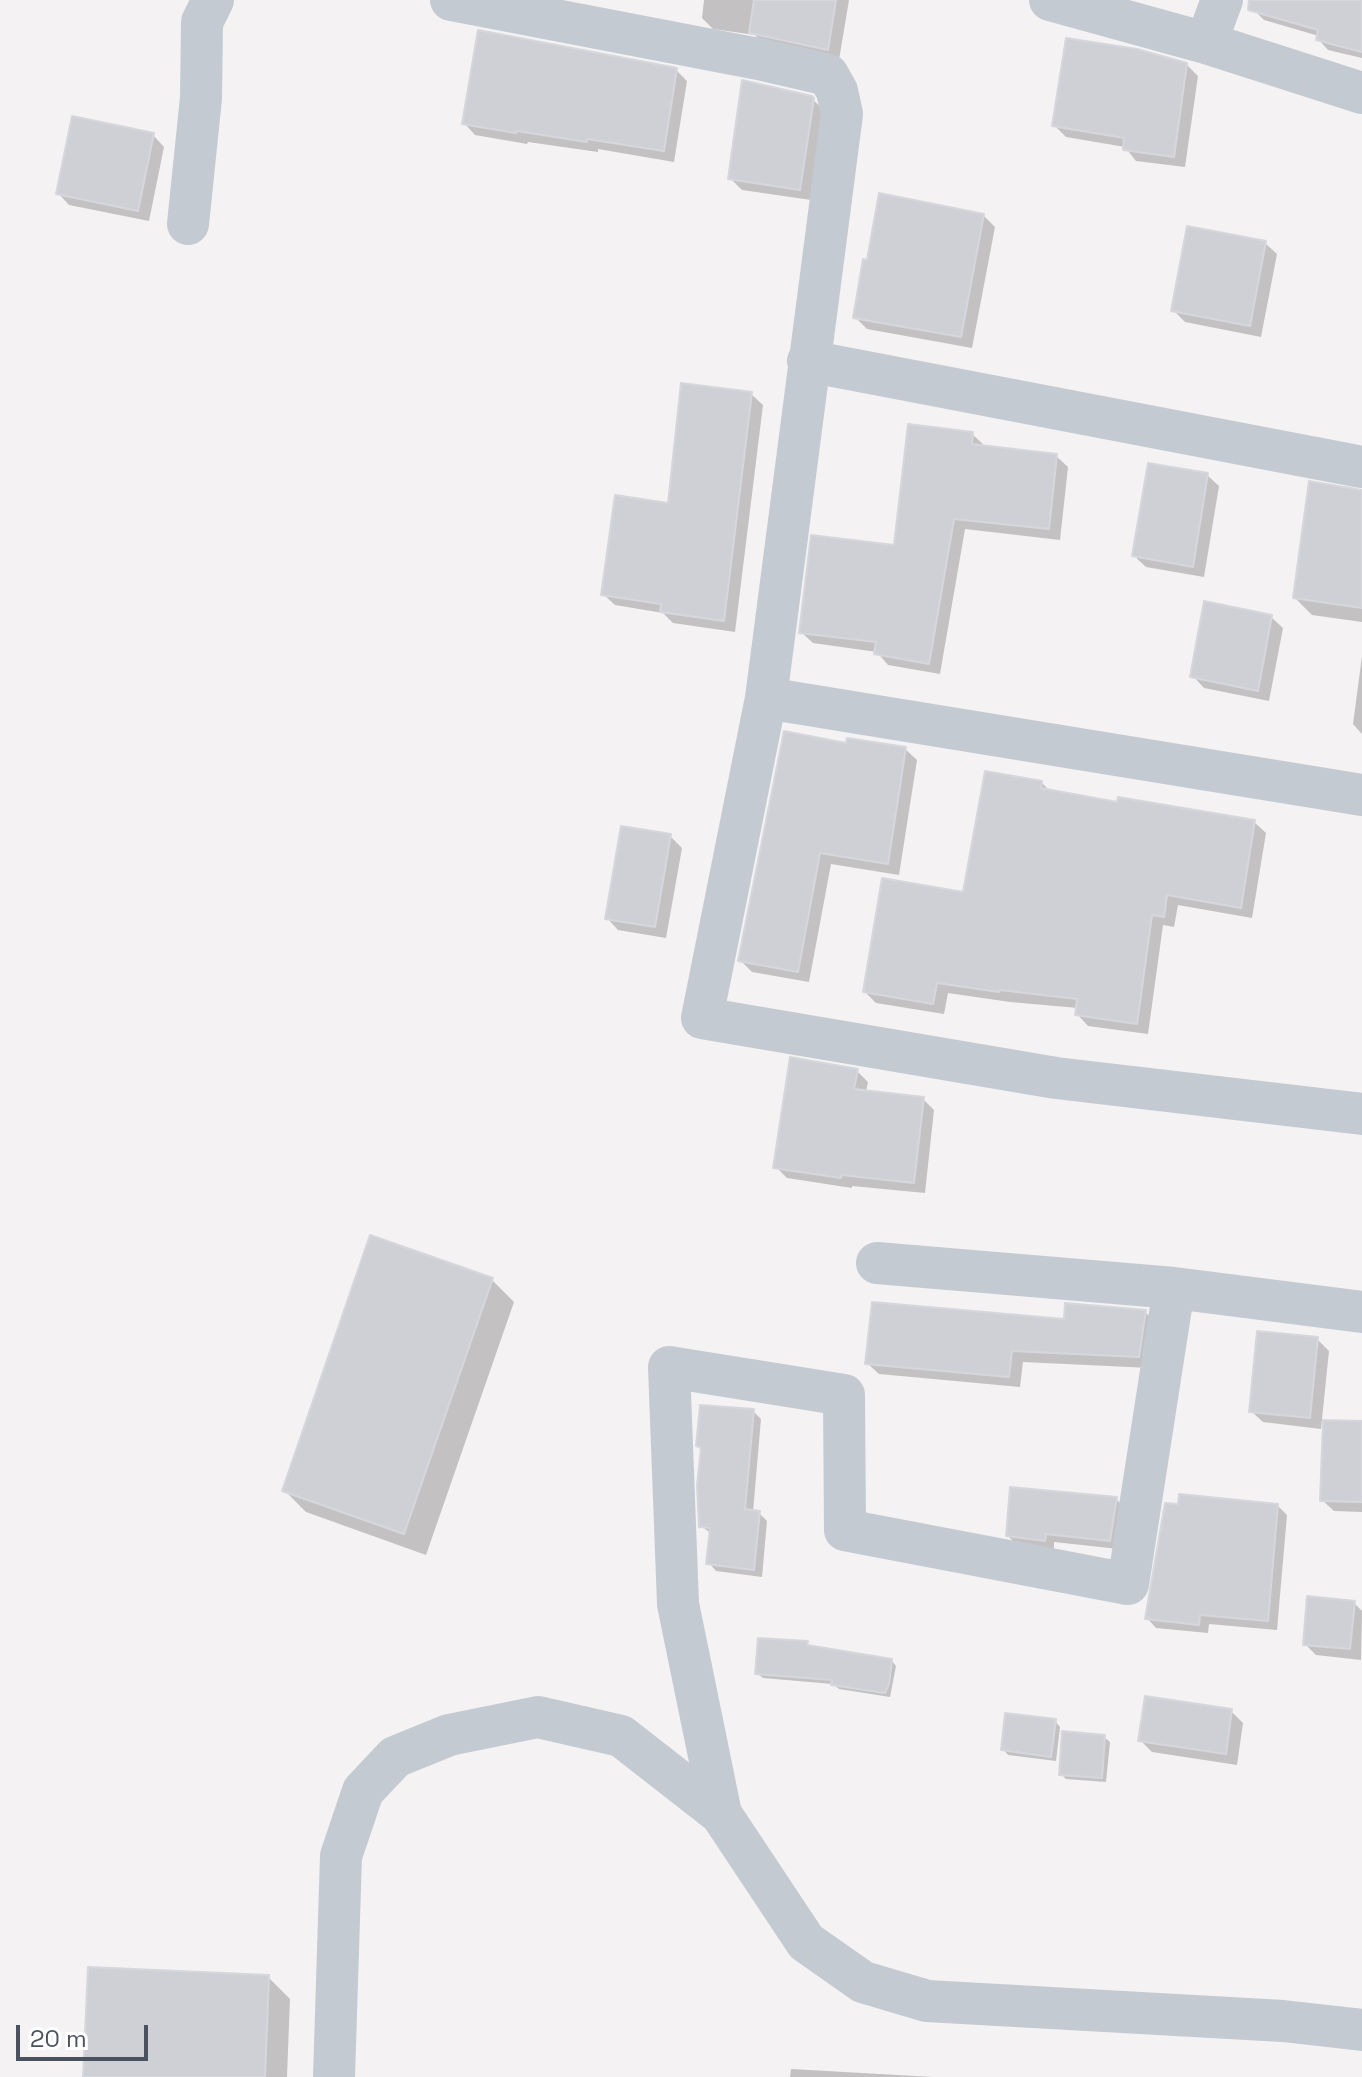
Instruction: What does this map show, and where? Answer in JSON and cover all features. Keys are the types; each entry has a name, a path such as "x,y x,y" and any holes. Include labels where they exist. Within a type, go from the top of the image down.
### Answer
{"street":[{"path":"188,224 201,98 202,22 213,0"},
{"path":"451,0 494,4 828,75 837,91 842,114 766,698 702,1018 1056,1078 1362,1114"},
{"path":"1050,0 1206,43 1362,93"},
{"path":"1206,43 1222,0"},
{"path":"808,361 1362,467"},
{"path":"766,698 1362,795"},
{"path":"877,1263 1174,1288 1362,1312"},
{"path":"721,1814 678,1604 669,1367 844,1395 845,1530 1128,1584 1174,1288"},
{"path":"334,2077 341,1856 363,1791 395,1757 449,1735 538,1717 621,1736 721,1814 806,1942 863,1982 927,2001 1283,2021 1362,2030"}],"building":[{"path":"754,0 836,0 828,50 749,33"},
{"path":"1249,0 1362,0 1362,52 1316,40 1318,30 1248,10"},
{"path":"478,30 677,68 664,151 462,124"},
{"path":"1066,38 1137,49 1187,63 1174,157 1123,150 1124,138 1052,126"},
{"path":"742,80 814,98 800,190 728,179"},
{"path":"72,116 154,133 138,211 56,194"},
{"path":"879,193 984,214 961,337 853,318"},
{"path":"1187,226 1266,241 1250,326 1171,311"},
{"path":"681,383 752,392 724,621 660,612 661,604 601,595 615,495 668,503"},
{"path":"908,424 973,432 972,444 1057,454 1049,529 954,519 929,664 874,654 876,642 799,633 811,535 894,545"},
{"path":"1148,463 1208,473 1193,567 1132,556"},
{"path":"1309,481 1362,490 1362,608 1293,598"},
{"path":"1204,601 1272,615 1258,691 1190,677"},
{"path":"784,731 846,743 847,738 906,747 888,864 820,853 798,972 738,961"},
{"path":"985,771 1042,781 1041,788 1117,802 1118,797 1255,820 1241,908 1167,895 1164,917 1152,915 1137,1024 1075,1015 1077,999 1000,990 937,983 933,1004 863,992 882,878 963,892"},
{"path":"621,826 671,834 655,927 605,919"},
{"path":"790,1057 858,1069 854,1089 924,1097 914,1183 841,1175 841,1178 773,1168"},
{"path":"370,1235 493,1278 404,1534 282,1491"},
{"path":"872,1302 1064,1319 1065,1303 1146,1310 1139,1357 1012,1351 1009,1377 865,1364"},
{"path":"1257,1331 1318,1337 1310,1418 1249,1412"},
{"path":"700,1405 754,1409 745,1509 760,1511 754,1570 706,1564 710,1528 699,1527 697,1485 701,1448 696,1446"},
{"path":"1323,1420 1362,1421 1362,1502 1320,1501"},
{"path":"1010,1487 1117,1497 1110,1541 1046,1534 1045,1541 1006,1536"},
{"path":"1179,1494 1278,1504 1268,1621 1200,1615 1199,1625 1145,1619 1165,1503 1178,1504"},
{"path":"1307,1596 1355,1601 1350,1649 1303,1645"},
{"path":"758,1638 808,1641 807,1645 892,1659 889,1684 885,1693 831,1685 832,1680 755,1674"},
{"path":"1145,1696 1232,1709 1226,1754 1138,1741"},
{"path":"1005,1713 1056,1719 1051,1757 1001,1750"},
{"path":"1062,1731 1105,1735 1102,1778 1059,1775"},
{"path":"88,1967 269,1975 265,2077 83,2077"}]}
